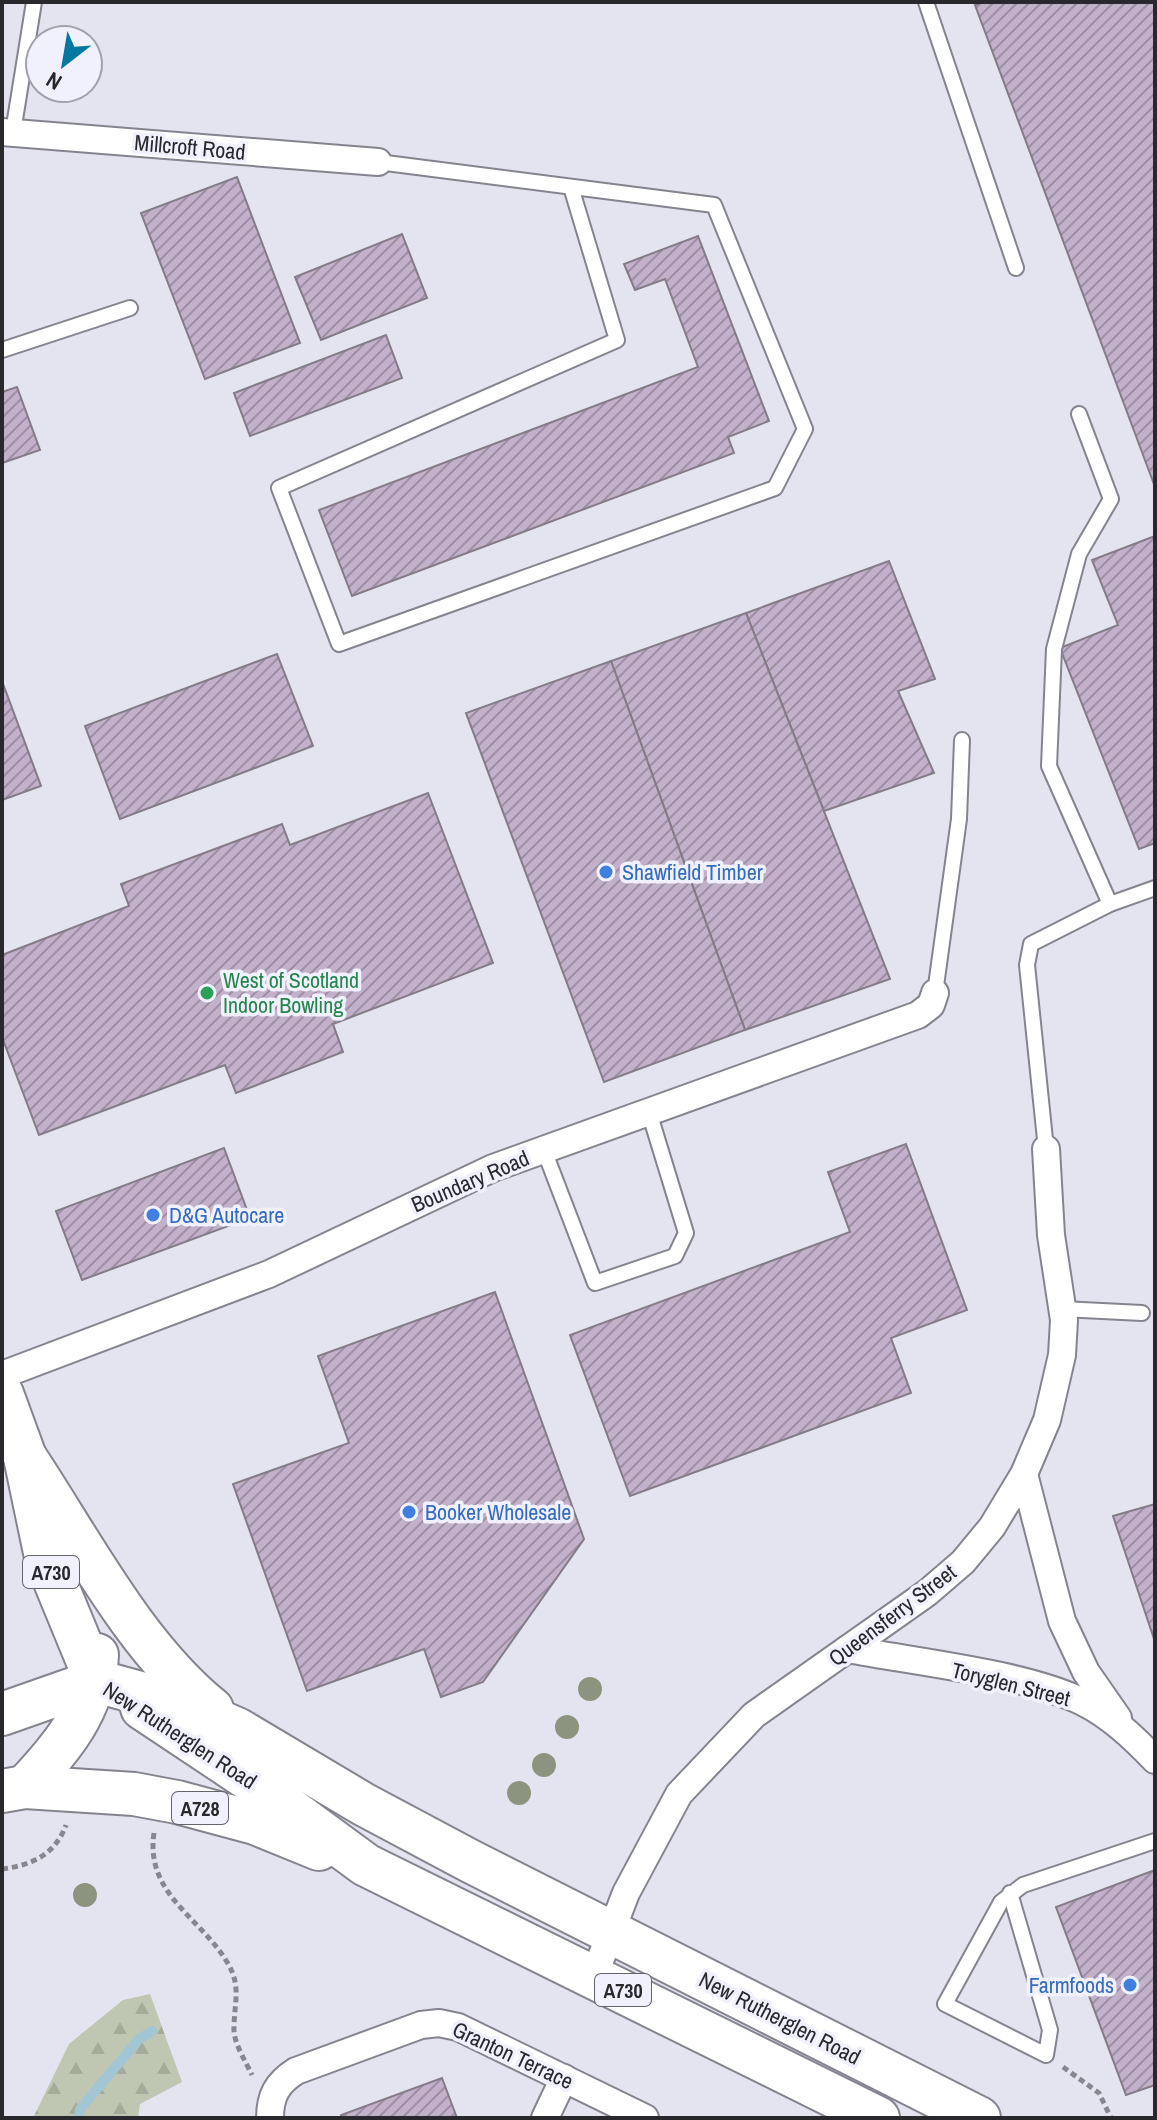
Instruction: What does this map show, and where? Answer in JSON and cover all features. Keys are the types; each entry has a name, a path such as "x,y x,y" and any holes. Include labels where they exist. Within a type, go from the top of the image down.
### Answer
{"main road":[{"name":"A730","path":"2,1394 25,1457 47,1562 96,1681"},
{"name":"A730","path":"25,1457 145,1641 179,1679 237,1729"},
{"name":"A728","path":"14,1789 60,1750 96,1681 100,1570"},
{"path":"2,1714 96,1681"},
{"name":"New Rutherglen Road","path":"96,1681 177,1703 237,1729 363,1804 979,2118"},
{"name":"New Rutherglen Road","path":"96,1681 232,1768 366,1865 878,2118"},
{"name":"A728","path":"14,1789 134,1794 177,1802 255,1823 366,1865"}],"street":[{"name":"Millcroft Road","path":"7,132 378,162"},
{"name":"Boundary Road","path":"2,1375 269,1274 493,1168 918,1015 931,1005 935,993"},
{"name":"Queensferry Street","path":"594,1976 626,1893 679,1794 754,1715 927,1593 963,1562 992,1527 1024,1474 1047,1420 1062,1355 1062,1309 1051,1235 1046,1149"},
{"path":"1024,1474 1062,1621 1086,1672 1128,1732"},
{"name":"Toryglen Street","path":"848,1649 1042,1687 1083,1703 1128,1732 1155,1760"},
{"name":"Granton Terrace","path":"270,2118 273,2095 279,2085 296,2071 431,2023 458,2027 645,2118"},
{"path":"545,2118 564,2078"}],"lane":[{"path":"7,132 34,2"},
{"path":"926,2 1016,268"},
{"path":"378,162 714,205 805,429 775,488 339,644 279,488 617,340 571,187"},
{"path":"2,350 130,308"},
{"path":"1079,414 1111,499 1079,554 1054,649 1049,766 1110,904"},
{"path":"935,993 959,819 962,740"},
{"path":"1046,1149 1027,965 1031,944 1110,904 1155,888"},
{"path":"544,1150 595,1283 664,1262 682,1247 686,1233 649,1112"},
{"path":"1062,1309 1142,1313"},
{"path":"1010,1893 1050,2030 1046,2055 945,2004 1001,1902 1010,1893 1023,1885 1155,1841"}],"path":[{"path":"2,1869 42,1858 57,1843 67,1823"},
{"path":"154,1832 152,1851 157,1874 178,1908 228,1963 237,1984 233,2031 258,2089"},
{"path":"1046,2055 1099,2093 1111,2118"}],"green space":[{"path":"150,1994 182,2082 140,2104 138,2118 33,2118 69,2044 123,2000"}],"building":[{"path":"983,2 1155,2 1155,487 975,5"},
{"path":"237,177 300,343 205,379 141,213"},
{"path":"402,234 427,298 321,340 295,277"},
{"path":"698,236 769,421 728,437 734,453 352,596 319,510 698,367 665,279 635,290 624,264"},
{"path":"386,335 402,378 250,436 234,393"},
{"path":"17,387 40,450 2,463 2,392"},
{"path":"1155,536 1155,843 1139,849 1060,648 1118,625 1092,560"},
{"path":"889,561 935,679 898,691 934,773 824,811 746,613"},
{"path":"746,613 890,979 745,1030 611,661"},
{"path":"277,654 313,746 120,819 85,726"},
{"name":"Shawfield Timber","path":"611,661 745,1030 604,1082 466,713"},
{"path":"2,681 41,786 2,800"},
{"name":"West of Scotland Indoor Bowling","path":"428,793 493,963 333,1024 343,1052 236,1093 225,1065 39,1135 2,1037 2,955 129,906 121,884 282,824 290,845"},
{"path":"906,1144 967,1310 891,1338 911,1393 630,1496 570,1335 850,1232 828,1172"},
{"name":"D&G Autocare","path":"224,1148 250,1218 82,1280 56,1211"},
{"name":"Booker Wholesale","path":"495,1292 584,1539 483,1682 441,1697 424,1649 307,1691 233,1484 349,1443 318,1356"},
{"path":"1155,1504 1155,1642 1113,1516"},
{"path":"1155,1870 1155,2085 1126,2095 1056,1907"},
{"path":"442,2078 457,2118 342,2118 341,2115"}],"waterway":[{"path":"79,2118 80,2109 139,2039 152,2031"}],"place":[{"name":"Shawfield Timber","path":"606,872"},
{"name":"West of Scotland Indoor Bowling","path":"207,993"},
{"name":"D&G Autocare","path":"153,1215"},
{"name":"Booker Wholesale","path":"409,1512"},
{"name":"Farmfoods","path":"1130,1985"}]}
